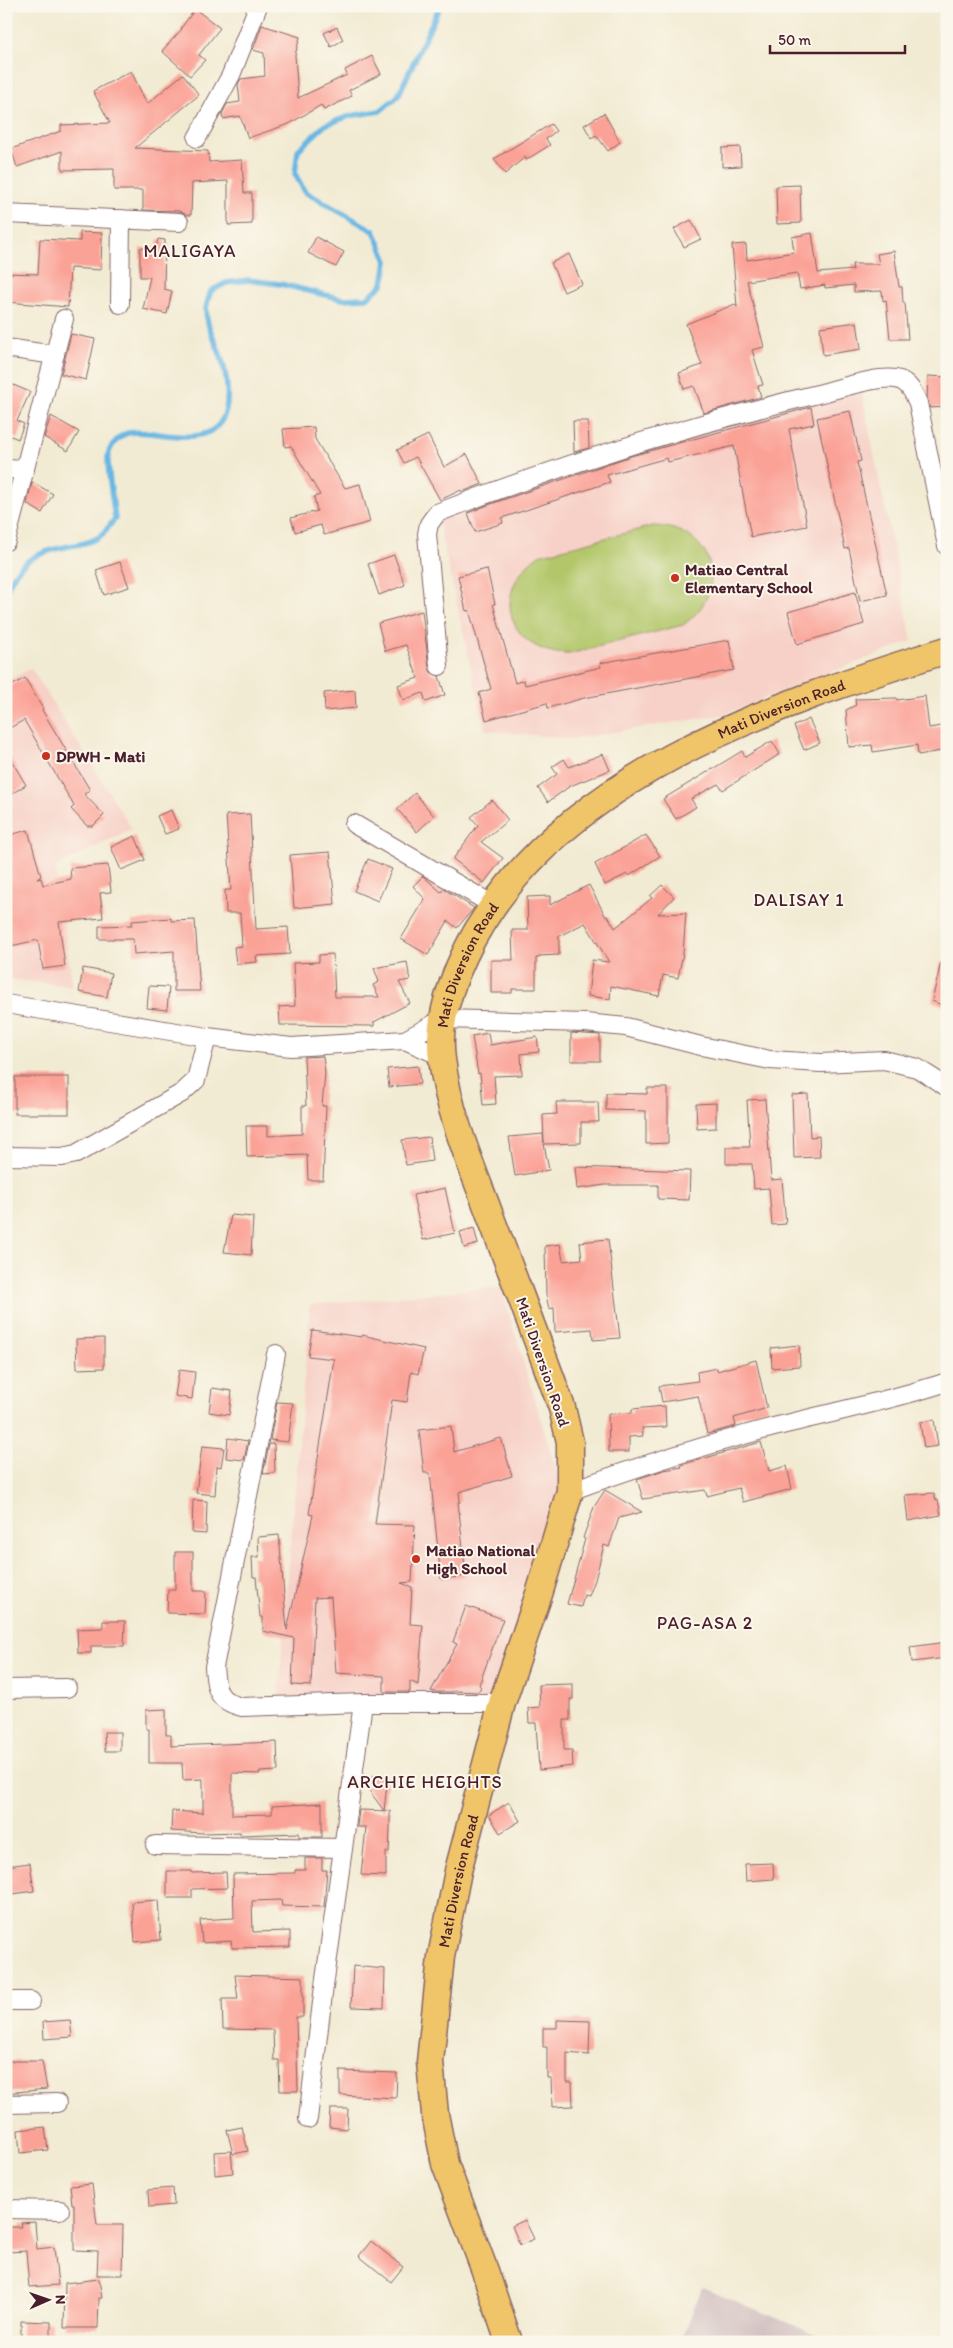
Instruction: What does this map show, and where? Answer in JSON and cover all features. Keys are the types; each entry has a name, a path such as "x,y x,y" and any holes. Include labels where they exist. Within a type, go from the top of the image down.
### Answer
{"highway":[{"name":"Mati Diversion Road","path":"509,2342 486,2270 445,2164 435,2114 430,2062 441,1957 458,1871 502,1704 540,1591 570,1491 570,1442 562,1408 472,1169 447,1092 441,1056 443,1019 450,988 473,936 493,905 530,862 566,825 610,793 658,765 720,734 784,706 947,650"}],"street":[{"path":"197,138 231,75 258,6"},
{"path":"6,214 179,222"},
{"path":"120,304 121,219"},
{"path":"6,542 64,319"},
{"path":"6,348 55,355"},
{"path":"439,666 427,534 430,524 437,513 511,484 658,436 726,416 867,382 899,380 914,393 918,403 947,546"},
{"path":"6,469 25,470"},
{"path":"354,824 493,905"},
{"path":"6,1004 207,1037 291,1047 405,1040 443,1019 585,1023 626,1027 700,1046 770,1060 821,1063 884,1060 917,1068 947,1087"},
{"path":"6,1156 62,1157 76,1154 182,1093 196,1080 207,1037"},
{"path":"405,1040 441,1056"},
{"path":"276,1354 214,1667 216,1685 220,1696 229,1704 242,1707 363,1703 502,1704"},
{"path":"570,1491 665,1457 775,1426 905,1396 947,1382"},
{"path":"6,1689 67,1688"},
{"path":"308,2119 363,1703"},
{"path":"155,1844 343,1848"},
{"path":"6,2001 31,2001"},
{"path":"6,2104 57,2103"},
{"path":"6,2209 60,2210"}],"shaded area":[{"name":"Matiao Central Elementary School","path":"860,385 912,641 722,715 571,739 485,730 437,516 533,478"},
{"name":"DPWH - Mati","path":"31,668 132,829 55,867 73,986 6,979 6,682"},
{"name":"Matiao National High School","path":"501,1287 564,1497 495,1707 278,1701 310,1305"},
{"path":"702,2287 834,2342 681,2342"}],"green space":[{"path":"653,526 674,529 690,537 702,549 709,563 711,579 708,595 698,611 683,625 569,654 548,651 531,643 519,632 512,618 510,602 514,586 523,570 539,555"}],"building":[{"path":"195,9 220,28 199,55 205,60 190,76 162,51 182,29"},
{"path":"262,25 300,37 295,55 298,98 347,75 345,70 372,56 381,74 349,90 352,96 324,110 321,105 289,124 248,138 240,116 223,119 222,114 227,104 240,102 238,84 241,79 265,76 264,53 253,50"},
{"path":"337,27 343,40 331,47 324,33"},
{"path":"131,71 147,104 183,74 199,95 135,148 208,151 209,162 242,160 244,193 252,193 252,224 228,225 228,181 192,183 191,215 187,215 179,211 143,210 143,190 114,190 114,169 62,170 62,151 17,167 11,149 61,131 61,125 110,123 93,91"},
{"path":"604,113 620,142 608,151 596,135 591,138 584,125"},
{"path":"551,124 556,131 546,139 550,145 526,160 525,157 505,174 494,159"},
{"path":"740,147 741,166 722,167 722,148"},
{"path":"800,185 801,223 777,224 776,186"},
{"path":"691,220 701,239 684,247 674,229"},
{"path":"80,232 102,233 101,270 70,268 68,307 6,302 6,273 38,274 40,239 80,241"},
{"path":"812,233 818,273 853,270 852,264 879,264 877,254 894,251 899,287 902,287 903,303 905,303 908,339 890,339 886,300 883,301 882,291 854,292 854,285 825,288 825,285 800,289 797,273 747,281 764,347 752,350 763,385 758,386 761,397 704,413 694,386 684,389 679,373 702,365 686,324 735,304 737,307 732,245 746,244 747,260 794,252 792,237"},
{"path":"316,237 344,252 336,267 308,253"},
{"path":"158,239 165,240 164,289 172,291 167,314 143,309 150,277 140,277 140,248 156,248"},
{"path":"569,254 582,284 564,292 551,263"},
{"path":"857,322 861,349 823,355 820,327"},
{"path":"71,334 95,339 86,380 61,374"},
{"path":"928,376 947,377 947,407 930,408 927,398"},
{"path":"11,384 30,392 17,421 24,424 18,439 11,436 6,446 6,394"},
{"path":"811,407 814,424 789,429 807,526 751,537 734,446 668,462 667,458 607,475 610,482 502,518 503,523 475,532 468,513 631,456"},
{"path":"850,411 861,461 857,462 887,595 860,601 849,548 845,549 817,418"},
{"path":"51,416 79,432 68,451 44,437"},
{"path":"573,421 588,421 589,448 574,452"},
{"path":"314,427 315,439 345,488 360,484 370,522 324,535 321,525 295,532 291,518 317,511 314,497 320,495 291,446 285,447 283,429"},
{"path":"428,435 444,467 467,454 482,484 462,492 461,490 440,500 416,457 404,463 397,450"},
{"path":"32,482 53,494 42,513 27,504"},
{"path":"394,555 405,585 379,595 368,564"},
{"path":"120,562 129,587 104,595 96,570"},
{"path":"487,569 495,604 493,604 515,683 524,680 525,685 601,667 600,663 729,640 734,670 584,698 548,708 547,703 486,720 479,693 491,689 469,610 466,611 458,576"},
{"path":"855,592 864,624 797,644 788,612"},
{"path":"422,611 429,667 431,672 439,676 445,695 426,702 423,693 403,700 398,685 418,678 406,645 385,651 378,623"},
{"path":"25,678 90,790 84,794 104,815 93,826 87,826 71,809 74,806 24,720 6,730 6,689"},
{"path":"355,690 356,708 325,711 324,693"},
{"path":"925,696 929,728 947,725 947,750 918,755 917,745 873,752 872,745 849,747 846,710 856,705 855,699 897,698 897,700"},
{"path":"809,719 820,743 804,750 794,726"},
{"path":"772,741 780,754 723,790 718,784 691,799 696,807 676,819 663,799 742,751 745,757"},
{"path":"6,751 26,785 6,797"},
{"path":"603,754 610,770 570,786 548,802 538,788 557,774 552,767 564,759 569,767"},
{"path":"415,793 434,816 417,832 397,809"},
{"path":"492,800 508,820 481,842 503,858 484,883 453,859 478,825 471,817"},
{"path":"171,810 179,829 165,834 157,816"},
{"path":"250,814 256,929 288,927 290,954 256,956 257,962 236,964 234,947 242,946 240,913 226,913 225,890 231,890 226,815"},
{"path":"28,830 41,876 37,879 41,878 43,885 71,879 70,868 108,865 111,892 100,893 103,918 59,922 65,966 43,969 38,940 6,947 6,836"},
{"path":"646,835 660,856 629,876 627,874 605,885 595,864"},
{"path":"135,836 145,860 121,870 111,847"},
{"path":"330,852 335,904 294,908 290,855"},
{"path":"368,859 392,869 378,901 354,891"},
{"path":"423,876 441,892 444,889 474,908 457,928 448,921 428,955 401,939 425,899 413,886"},
{"path":"589,885 606,917 608,916 615,928 652,898 650,896 662,885 674,897 658,914 686,913 683,953 678,978 663,975 659,996 611,986 610,999 588,996 592,960 609,962 585,923 559,936 559,955 539,956 539,958 536,958 536,989 512,989 512,993 491,993 491,960 513,960 512,930 528,930 527,897 550,896 550,905"},
{"path":"171,918 171,921 195,920 200,991 174,991 174,951 134,954 133,939 99,939 99,926 132,925 132,921"},
{"path":"333,954 335,997 379,997 373,985 379,982 374,968 407,962 410,980 399,982 410,1003 374,1022 374,1026 280,1025 279,1007 295,1006 293,963 319,962 319,955"},
{"path":"941,962 947,962 947,1007 932,1001"},
{"path":"83,968 111,973 107,997 79,992"},
{"path":"149,986 169,987 167,1010 147,1008"},
{"path":"488,1033 490,1045 537,1037 539,1052 521,1054 522,1075 494,1076 496,1104 483,1105 480,1073 478,1074 472,1036"},
{"path":"571,1033 600,1035 600,1061 571,1061"},
{"path":"323,1056 325,1073 322,1106 326,1106 323,1180 308,1180 307,1155 247,1157 246,1126 268,1126 268,1136 302,1134 302,1106 306,1106 304,1057"},
{"path":"418,1066 420,1084 389,1087 387,1069"},
{"path":"15,1077 69,1077 69,1114 15,1114"},
{"path":"647,1088 668,1088 668,1143 646,1144 646,1111 606,1110 606,1093 647,1094"},
{"path":"808,1094 810,1137 819,1136 820,1157 794,1158 792,1095"},
{"path":"765,1099 771,1180 782,1179 786,1224 772,1225 769,1188 754,1189 752,1164 726,1164 726,1147 750,1147 747,1100"},
{"path":"556,1102 598,1102 599,1122 581,1122 581,1143 544,1144 549,1170 515,1176 509,1137 543,1134 544,1143 543,1115 557,1114"},
{"path":"716,1103 716,1128 697,1129 696,1104"},
{"path":"429,1137 432,1161 406,1165 402,1140"},
{"path":"575,1167 690,1171 689,1200 658,1199 658,1185 605,1185 577,1189"},
{"path":"445,1188 455,1233 423,1240 413,1195"},
{"path":"231,1215 253,1217 251,1255 224,1252"},
{"path":"474,1228 478,1244 464,1248 460,1232"},
{"path":"608,1239 620,1338 593,1340 592,1329 555,1332 554,1308 549,1309 546,1295 545,1246 560,1244 563,1261 582,1259 580,1242"},
{"path":"312,1330 362,1337 362,1335 424,1349 418,1374 411,1372 407,1402 392,1400 375,1524 415,1525 412,1582 401,1583 412,1587 410,1624 423,1625 418,1685 410,1681 410,1692 384,1692 384,1676 336,1673 331,1597 315,1598 311,1686 292,1685 294,1638 263,1631 263,1617 260,1617 256,1577 253,1577 252,1557 259,1557 258,1537 279,1535 287,1630 313,1515 309,1514 334,1359 308,1356"},
{"path":"104,1338 104,1368 77,1369 76,1339"},
{"path":"799,1345 800,1366 772,1368 771,1348"},
{"path":"756,1360 767,1408 734,1418 736,1426 707,1434 698,1396 662,1402 659,1386 698,1381 697,1372 717,1368 717,1371"},
{"path":"179,1370 195,1372 192,1399 175,1396"},
{"path":"212,1388 232,1391 229,1415 209,1412"},
{"path":"277,1402 293,1403 288,1442 270,1440"},
{"path":"665,1406 666,1427 642,1428 643,1436 629,1437 629,1452 609,1452 608,1414 632,1413 632,1409"},
{"path":"934,1420 938,1446 924,1448 920,1422"},
{"path":"451,1426 454,1452 501,1438 512,1476 459,1492 460,1502 458,1502 466,1576 441,1579 430,1473 424,1473 419,1430"},
{"path":"228,1438 248,1441 244,1460 226,1458"},
{"path":"761,1442 769,1471 787,1466 792,1489 743,1502 739,1488 707,1496 705,1490 643,1499 637,1479"},
{"path":"269,1444 274,1444 275,1473 263,1474"},
{"path":"202,1446 224,1448 221,1467 217,1466 215,1495 196,1493"},
{"path":"605,1490 642,1512 619,1518 609,1547 604,1545 589,1596 584,1595 581,1607 567,1604 585,1539 583,1538 594,1507"},
{"path":"934,1493 936,1500 938,1500 941,1515 908,1521 905,1495"},
{"path":"193,1500 207,1501 206,1534 192,1533"},
{"path":"175,1552 193,1552 193,1591 206,1591 205,1614 167,1613 168,1590 175,1590"},
{"path":"466,1606 503,1619 479,1685 481,1687 478,1692 431,1691 457,1644 453,1642"},
{"path":"103,1621 125,1621 124,1646 91,1646 91,1653 78,1653 77,1629 103,1628"},
{"path":"947,1642 947,1658 912,1662 910,1647"},
{"path":"573,1684 573,1699 570,1699 570,1720 564,1720 564,1750 572,1750 573,1766 539,1770 536,1723 529,1723 528,1708 540,1707 539,1685"},
{"path":"166,1709 166,1735 171,1735 171,1746 277,1742 278,1771 260,1772 260,1774 232,1773 232,1815 272,1814 272,1806 322,1803 322,1837 299,1837 299,1833 240,1835 240,1832 204,1833 171,1831 172,1811 203,1813 203,1779 183,1780 182,1763 149,1763 149,1729 146,1729 146,1710"},
{"path":"104,1732 120,1732 120,1751 105,1751"},
{"path":"379,1774 387,1784 384,1811 366,1786 370,1777"},
{"path":"509,1802 520,1821 500,1833 489,1815"},
{"path":"359,1810 390,1811 389,1852 386,1852 386,1876 361,1875 366,1827 357,1827"},
{"path":"305,1858 322,1858 322,1870 327,1870 324,1907 282,1906 281,1900 252,1901 253,1932 290,1931 290,1947 232,1948 231,1941 202,1943 200,1920 234,1918 233,1874 295,1873 295,1870 305,1870"},
{"path":"30,1863 34,1891 6,1895 6,1866"},
{"path":"773,1863 774,1879 746,1881 745,1864"},
{"path":"167,1871 192,1871 192,1873 226,1872 227,1888 192,1889 192,1898 167,1898"},
{"path":"158,1900 161,1940 135,1942 132,1902"},
{"path":"353,1966 385,1969 384,2008 351,2007"},
{"path":"235,1975 303,1977 303,2017 296,2017 298,2091 280,2091 279,2060 274,2060 273,2030 223,2029 222,1999 238,1999"},
{"path":"70,2020 72,2037 44,2039 43,2022"},
{"path":"557,2020 590,2021 589,2055 567,2053 567,2082 572,2082 573,2106 552,2107 551,2078 547,2078 547,2047 543,2047 543,2028 557,2028"},
{"path":"6,2061 42,2061 47,2089 6,2093"},
{"path":"340,2071 397,2073 396,2098 340,2095"},
{"path":"330,2109 348,2109 347,2129 329,2127"},
{"path":"45,2127 48,2150 20,2153 18,2130"},
{"path":"242,2127 248,2151 233,2154 227,2130"},
{"path":"231,2151 233,2173 215,2175 214,2152"},
{"path":"92,2184 97,2225 123,2225 122,2275 97,2275 98,2251 74,2250 74,2204 72,2204 70,2186"},
{"path":"173,2188 174,2205 149,2207 148,2190"},
{"path":"525,2220 534,2239 520,2245 512,2226"},
{"path":"35,2222 37,2249 54,2247 58,2285 29,2287 26,2251 6,2252 6,2227 22,2227 21,2223"},
{"path":"371,2241 403,2267 391,2282 359,2256"},
{"path":"99,2279 102,2298 99,2298 98,2328 64,2328 65,2283"},
{"path":"21,2321 51,2322 51,2341 21,2340"}],"waterway":[{"path":"6,592 16,572 30,559 48,551 96,539 115,519 108,454 117,440 128,433 138,432 176,436 201,435 212,431 220,423 226,409 227,392 222,360 207,317 206,305 211,291 226,283 248,280 280,284 342,299 367,298 383,284 387,261 374,231 305,192 295,174 298,150 325,125 350,116 380,111 398,96 440,6"}],"place":[{"name":"Matiao Central Elementary School","path":"675,578"},
{"name":"DPWH - Mati","path":"46,756"},
{"name":"Matiao National High School","path":"416,1559"}],"district":[{"name":"MALIGAYA","path":"190,251"},
{"name":"DALISAY 1","path":"799,900"},
{"name":"PAG-ASA 2","path":"705,1623"},
{"name":"ARCHIE HEIGHTS","path":"425,1782"}]}
